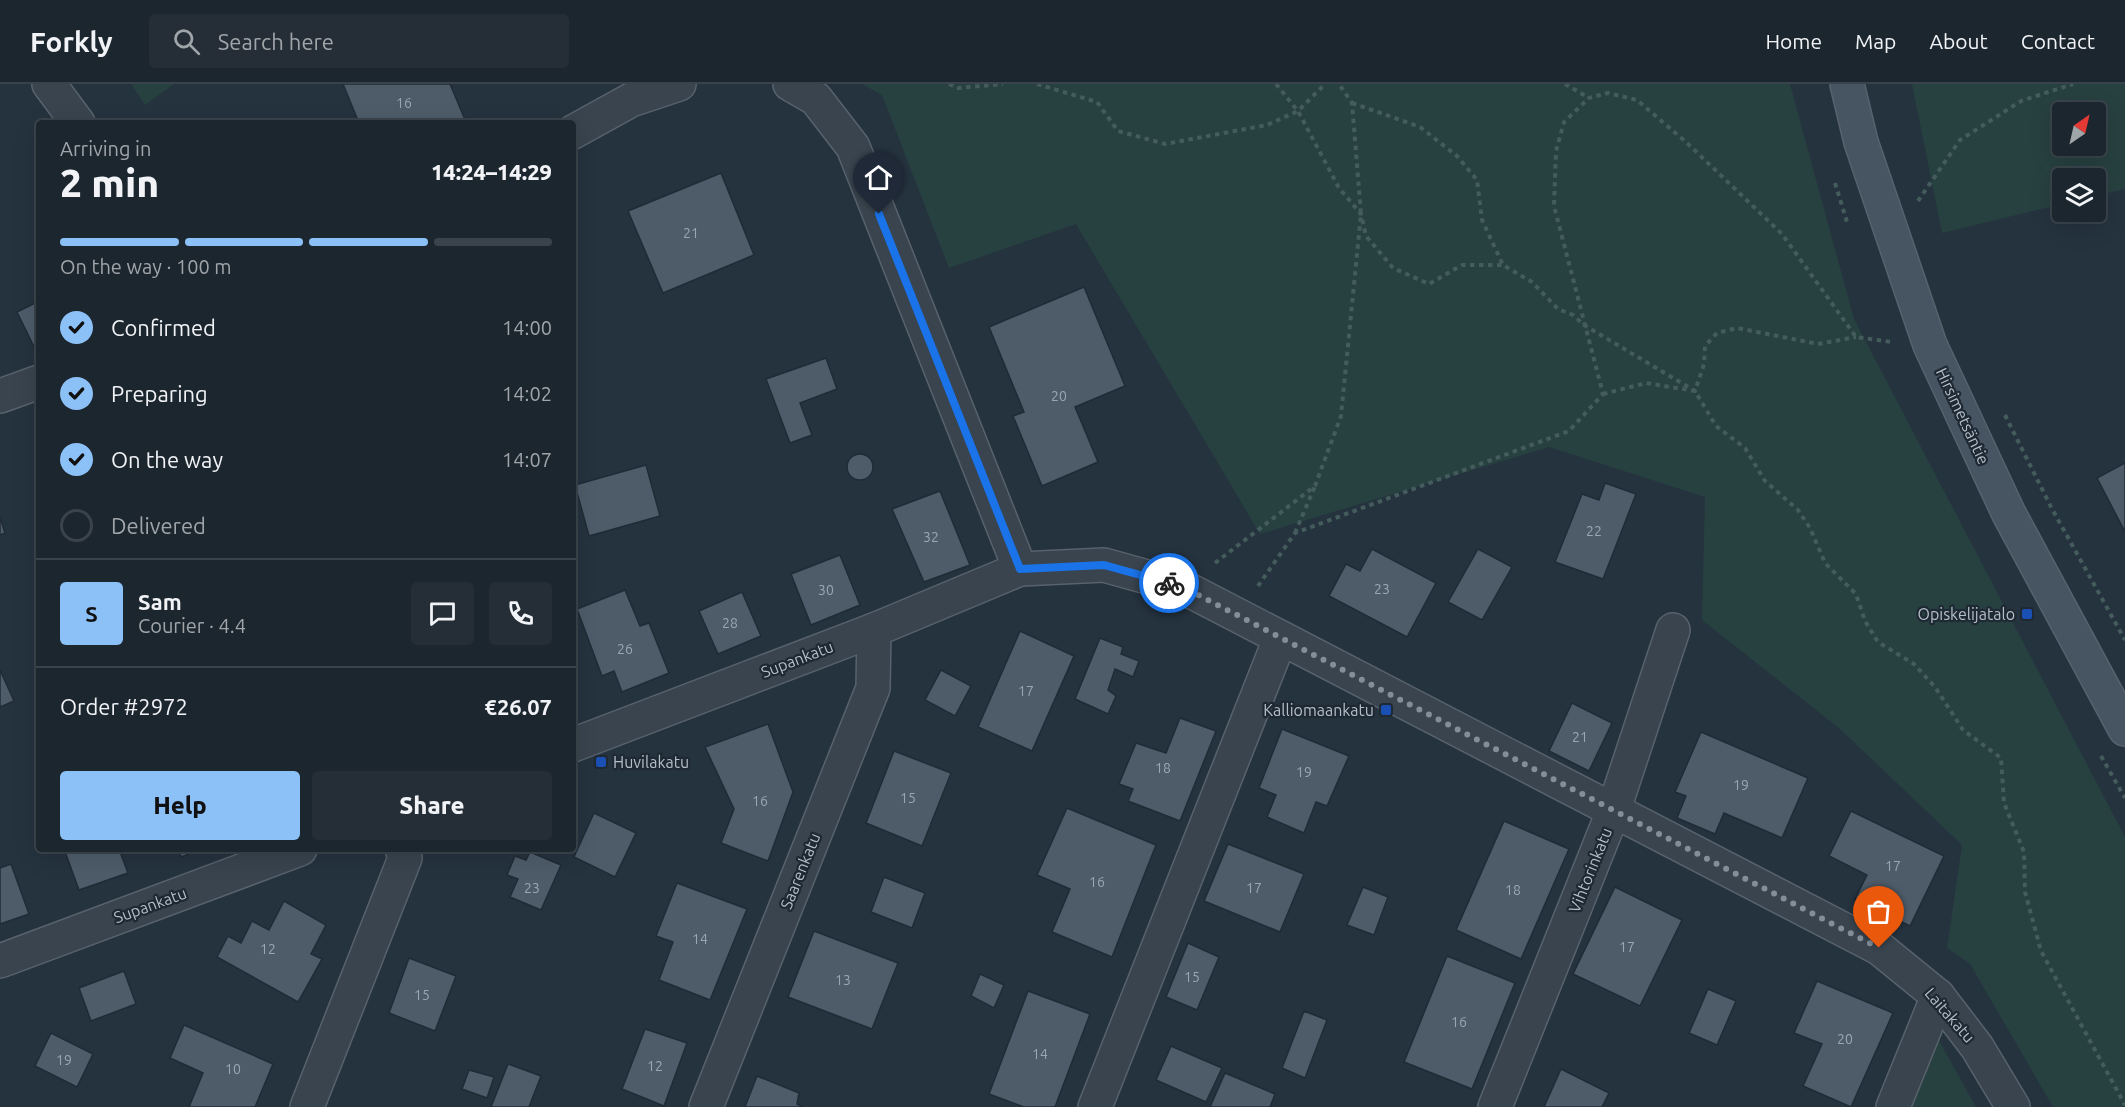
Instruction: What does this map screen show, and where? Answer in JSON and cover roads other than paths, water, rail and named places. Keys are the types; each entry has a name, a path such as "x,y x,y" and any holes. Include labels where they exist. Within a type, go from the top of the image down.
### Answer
{"street":[{"path":"49,84 76,120"},
{"path":"576,130 631,100 679,84"},
{"path":"790,84 816,99 853,147 1020,569"},
{"name":"Hirsimetsäntie","path":"1847,84 1861,142 1930,345 2009,514 2125,729"},
{"path":"0,396 36,383"},
{"name":"Laitakatu","path":"1020,569 1104,565 1183,587 1879,948 1938,996 1977,1047 2013,1107"},
{"name":"Supankatu","path":"576,744 874,630 1020,569"},
{"name":"Saarenkatu","path":"706,1107 873,688 874,630"},
{"name":"Vihtorinkatu","path":"1495,1107 1613,812 1673,630"},
{"path":"1095,1107 1280,639"},
{"name":"Supankatu","path":"0,961 292,852"},
{"path":"307,1107 405,858 403,852"},
{"path":"1893,1107 1938,996"}],"place":[{"name":"Opiskelijatalo","path":"2027,614"},
{"name":"Kalliomaankatu","path":"1386,710"},
{"name":"Huvilakatu","path":"601,762"}]}
